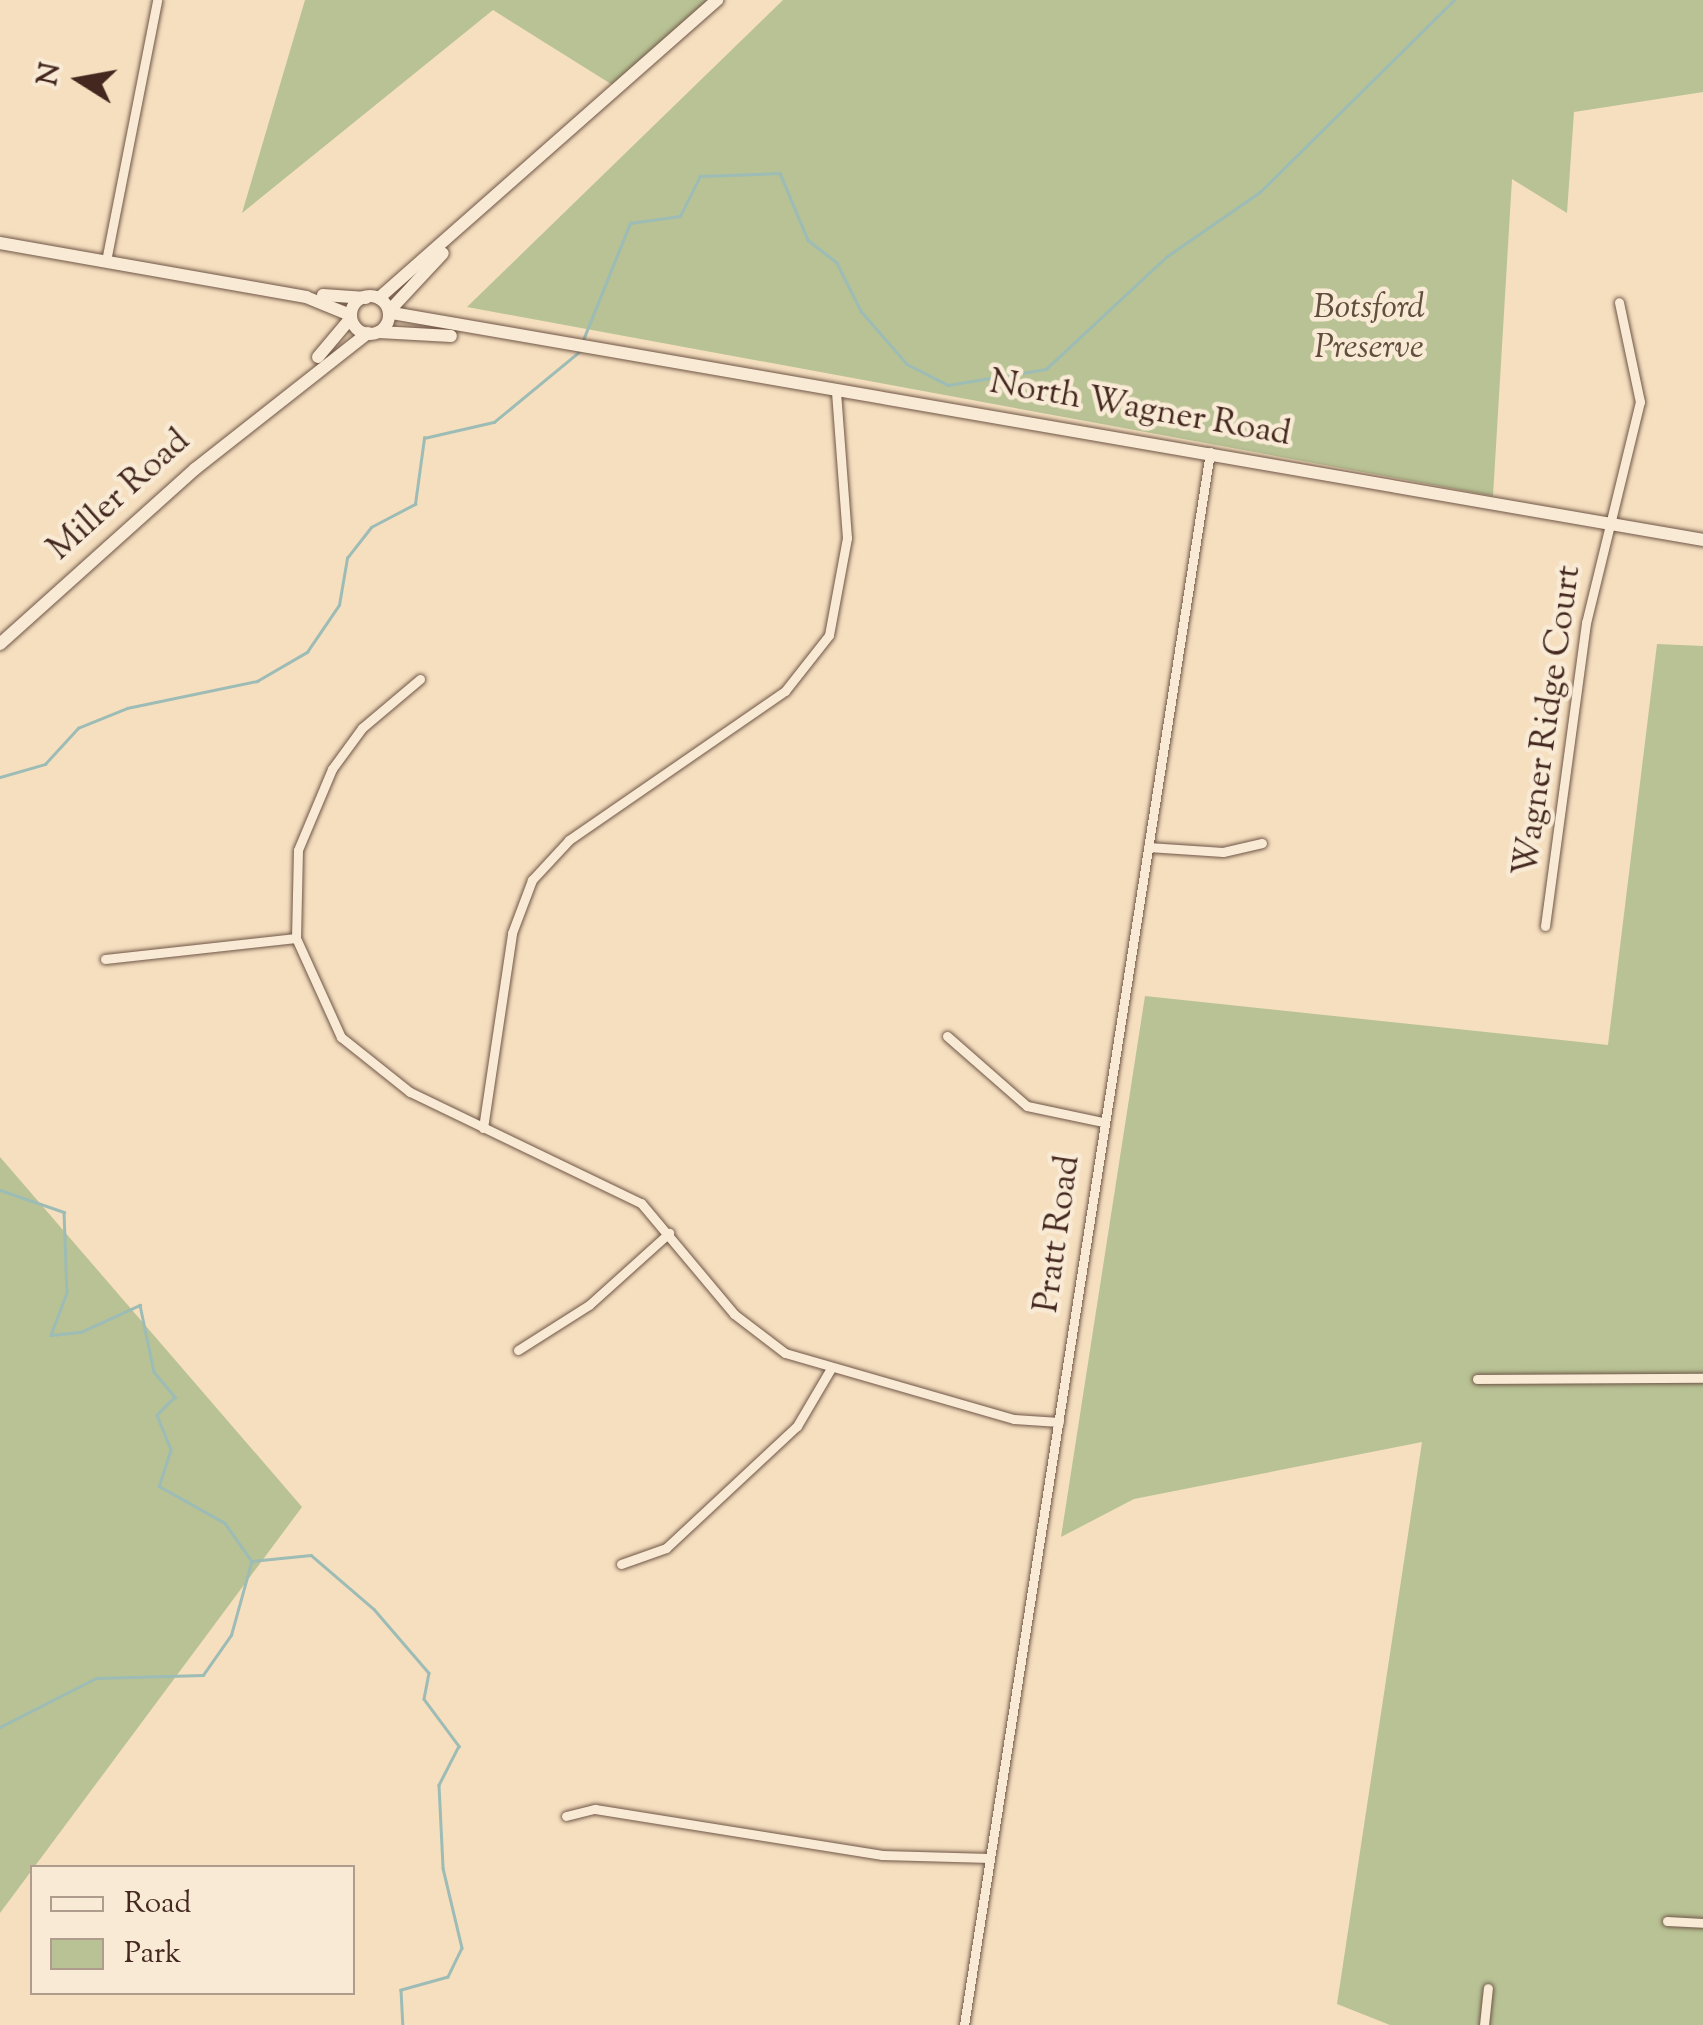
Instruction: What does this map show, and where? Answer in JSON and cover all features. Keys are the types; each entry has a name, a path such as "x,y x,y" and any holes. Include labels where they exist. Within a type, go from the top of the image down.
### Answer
{"main road":[{"path":"372,298 512,185 717,0"},
{"path":"0,243 306,297 372,298 391,311 512,185"},
{"path":"306,297 350,317 373,333"},
{"name":"Miller Road","path":"0,644 236,435 372,298"},
{"name":"Miller Road","path":"236,435 373,333 391,311"},
{"name":"North Wagner Road","path":"391,311 836,393 1210,452 1703,540"},
{"name":"North Wagner Road","path":"373,333 576,346"}],"street":[{"path":"106,262 157,0"},
{"name":"Wagner Ridge Court","path":"1545,926 1608,524 1640,402 1619,302"},
{"path":"483,1128 512,933 532,880 568,840 784,691 829,635 847,538 836,393"},
{"name":"Pratt Road","path":"964,2025 1210,452"},
{"path":"420,679 362,728 308,815 293,880 296,938 342,1037 410,1092 607,1184 668,1232 756,1335 830,1370 1059,1422"},
{"path":"1148,847 1222,852 1262,842"},
{"path":"106,960 296,938"},
{"path":"947,1036 1028,1106 1104,1122"},
{"path":"518,1350 589,1305 668,1232"},
{"path":"621,1564 666,1548 782,1440 818,1401 830,1370"},
{"path":"1477,1379 1703,1378"},
{"path":"566,1816 595,1809 882,1854 990,1858"},
{"path":"1667,1922 1703,1922"},
{"path":"1484,2025 1488,1988"}],"green space":[{"path":"305,0 717,0 619,89 493,10 242,213"},
{"name":"Botsford Preserve","path":"783,0 1703,0 1703,92 1574,112 1567,213 1512,179 1493,496 467,307"},
{"path":"1657,644 1703,646 1703,2025 1390,2025 1337,2004 1422,1442 1134,1499 1061,1537 1145,996 1608,1045"},
{"path":"0,1157 302,1507 36,1865 30,1865 30,1873 0,1913"}],"waterway":[{"path":"583,340 630,223 680,216 700,176 780,173 808,240 837,263 861,311 907,364 948,385 1046,369 1166,257 1260,192 1454,0"},
{"path":"0,777 45,764 78,728 127,708 257,681 307,652 339,605 347,558 371,527 415,504 424,438 494,422 579,352"},
{"path":"0,1190 64,1212 67,1293 51,1335 81,1332 140,1305 154,1372 175,1397 157,1415 171,1450 159,1486 225,1523 251,1560"},
{"path":"251,1561 311,1555 374,1609 429,1673 424,1699 459,1746 439,1785 443,1868 462,1948 448,1977 401,1990 403,2025"},
{"path":"0,1727 96,1678 203,1675 231,1635 251,1563"}]}
